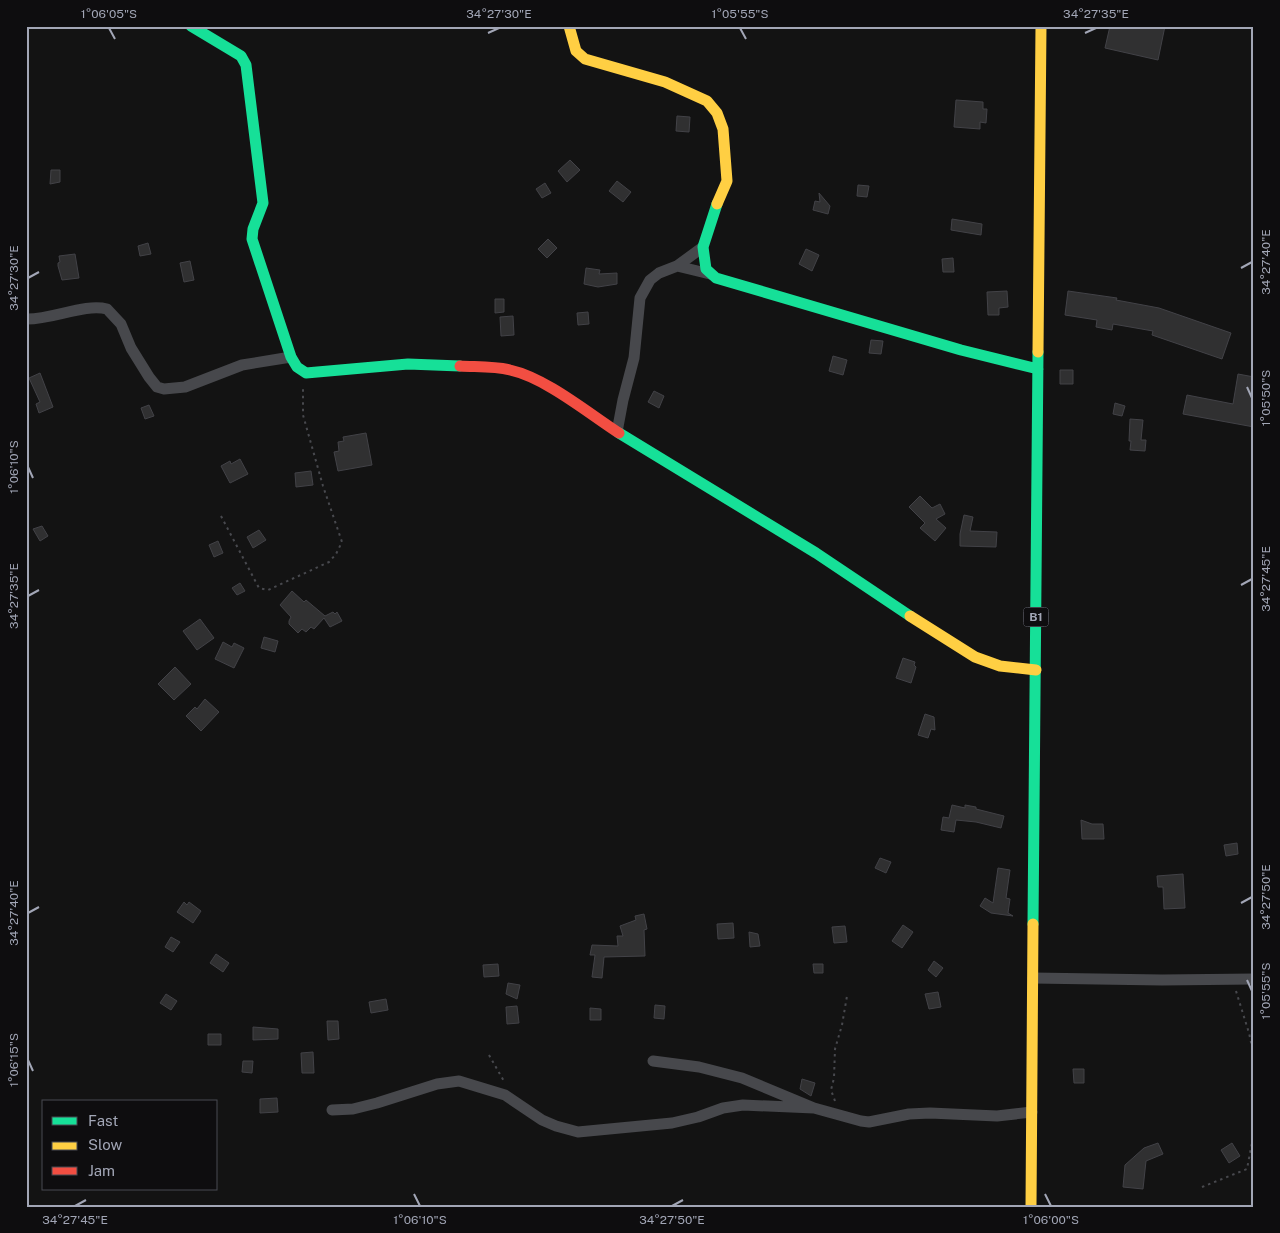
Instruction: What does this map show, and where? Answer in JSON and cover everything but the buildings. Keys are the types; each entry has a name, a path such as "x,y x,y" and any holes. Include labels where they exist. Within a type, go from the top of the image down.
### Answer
{"main road":[{"path":"191,26 241,56 246,65 263,203 263,209 252,229 252,239 291,357 297,367 306,373 408,364 488,367 510,370 529,376 816,553 886,598 944,639 976,658 1000,667 1036,670"},
{"path":"569,26 576,51 585,60 665,82 700,97 717,113 723,130 727,181 703,247 704,262 710,274 716,278 756,291 884,327 932,343 988,359 1038,369"},
{"name":"B1","path":"1031,1207 1041,26"}],"street":[{"path":"617,432 634,358 640,298 650,280 659,273 677,266 703,247"},
{"path":"677,266 710,274"},
{"path":"26,319 88,309 107,309 121,324 131,348 149,377 157,387 164,389 185,387 242,365 291,357"},
{"path":"1034,978 1254,979"},
{"path":"653,1061 699,1067 742,1078 814,1108 869,1122 909,1114 997,1116 1032,1112"},
{"path":"332,1110 353,1109 437,1084 454,1081 469,1083 505,1095 542,1120 578,1132 672,1122 698,1117 723,1108 743,1104 814,1108"}],"path":[{"path":"221,516 259,588 268,590 329,562 336,554 342,542 303,415 303,381 306,373"},
{"path":"1232,979 1249,1033 1254,1056"},
{"path":"840,1115 831,1090 834,1078 835,1049 842,1026 847,996"},
{"path":"489,1055 515,1100"},
{"path":"1202,1187 1247,1169 1254,1132"}],"traffic: fast":[{"path":"191,26 241,56 246,65 263,203 253,229 252,239 291,357 297,367 306,373 408,364 460,366"},
{"path":"717,204 703,247 706,269 716,278 961,350 1038,369"},
{"path":"1033,924 1038,352"},
{"path":"619,433 816,553 910,616"}],"traffic: slow":[{"path":"569,26 576,51 585,59 665,82 707,101 717,113 723,129 727,181 717,204"},
{"path":"1038,352 1041,26"},
{"path":"910,616 975,657 1000,666 1036,670"},
{"path":"1031,1207 1033,924"}],"traffic: jam":[{"path":"460,366 498,368 524,374 552,388 619,433"}]}
